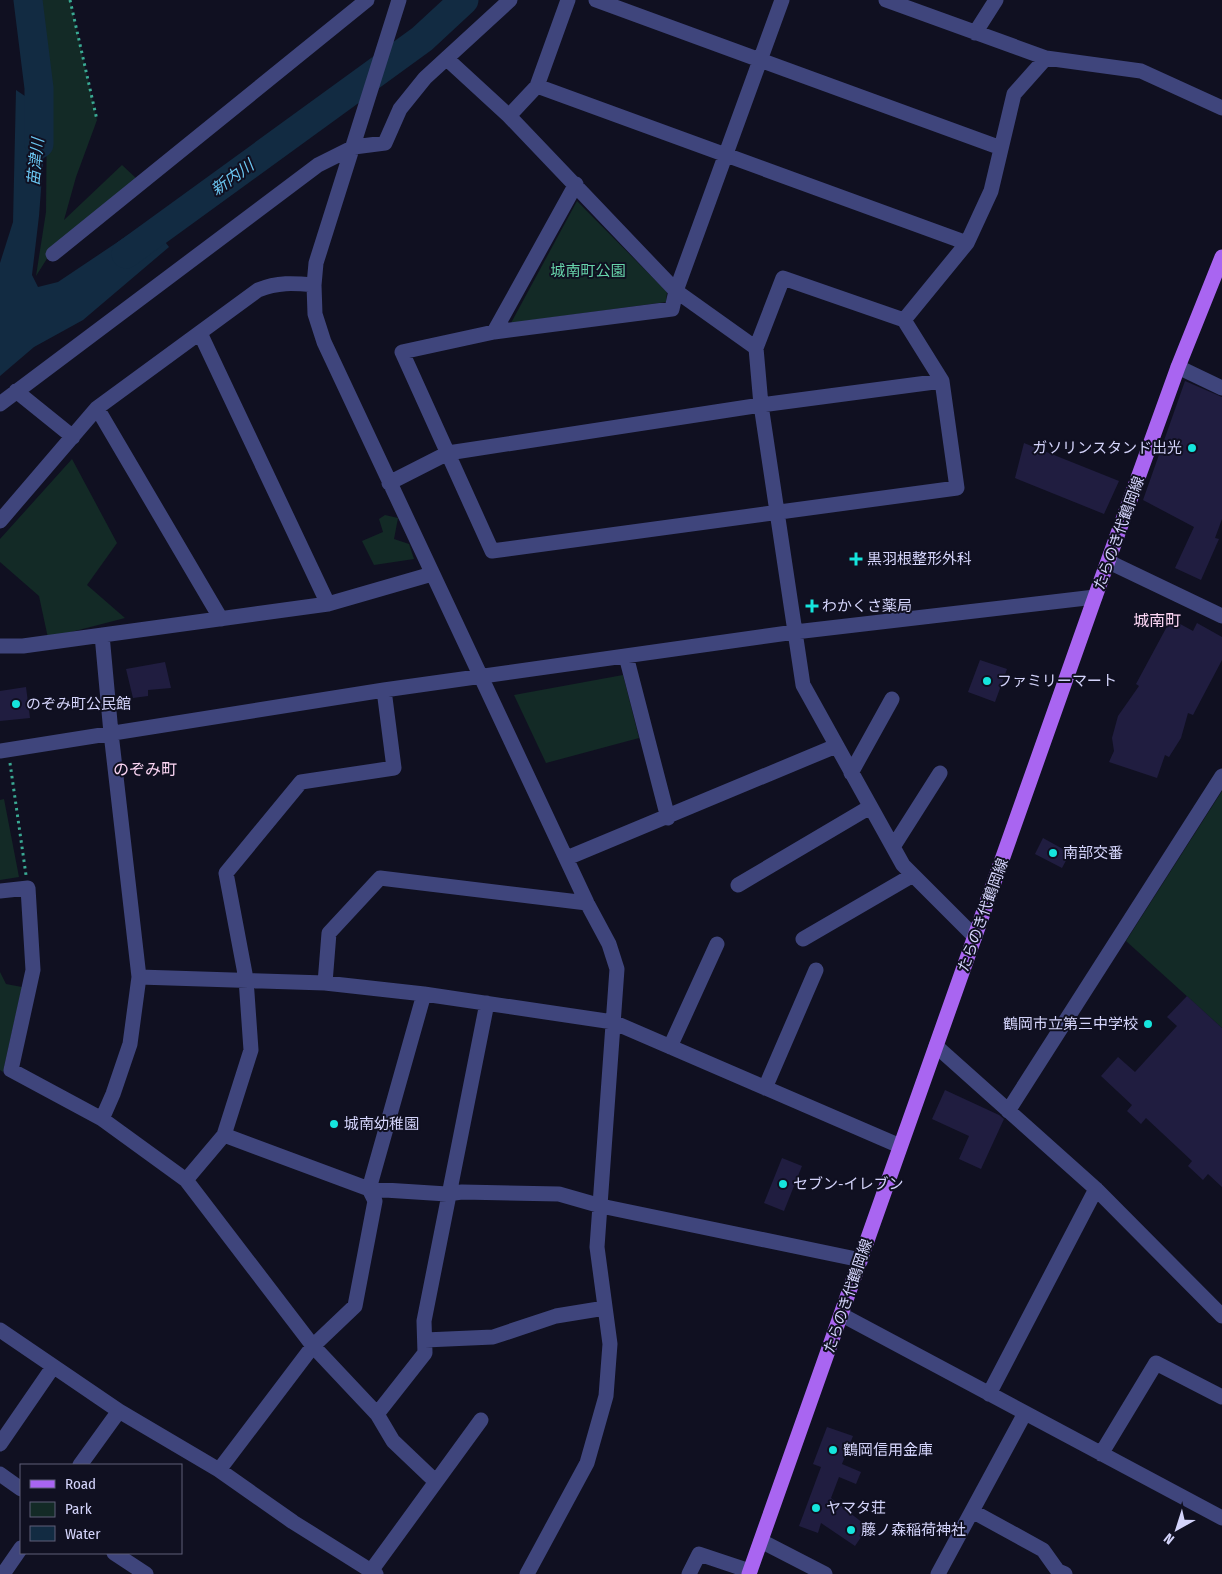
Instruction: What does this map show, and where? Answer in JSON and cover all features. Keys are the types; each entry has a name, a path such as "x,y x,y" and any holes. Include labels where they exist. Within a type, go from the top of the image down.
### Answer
{"main road":[{"name":"たらのき代鶴岡線","path":"750,1572 1095,597 1178,367 1222,257"}],"street":[{"path":"53,254 367,0"},
{"path":"399,0 316,263 314,285 315,314 324,342 389,483 609,944 617,969 598,1247 610,1344 606,1396 599,1426 587,1462 526,1574"},
{"path":"0,404 318,165 354,147 385,143 400,109 424,78 510,0"},
{"path":"509,116 537,86 568,0"},
{"path":"596,0 1001,148"},
{"path":"782,0 676,291 672,309 494,332 402,352 492,551 778,512 957,488 942,381 904,320 783,278 756,348 761,405 778,512 803,686 903,864 975,937"},
{"path":"886,0 1046,58 1141,71 1222,108"},
{"path":"975,33 996,0"},
{"path":"904,320 967,243 991,191 1014,94 1046,58"},
{"path":"447,59 509,116 576,184 676,291 756,348"},
{"path":"537,86 967,243"},
{"path":"494,332 576,184"},
{"path":"0,521 98,408 258,290 274,284 288,282 314,285"},
{"path":"200,333 328,604"},
{"path":"1178,367 1222,388"},
{"path":"389,483 448,453 761,405 942,381"},
{"path":"16,391 73,437"},
{"path":"98,408 222,619"},
{"path":"1109,562 1222,616"},
{"path":"0,646 23,646 102,636 328,604 432,574"},
{"path":"4,750 384,690 795,632 1095,597"},
{"path":"102,636 111,734 139,977 130,1044 114,1094 102,1119"},
{"path":"626,656 668,818"},
{"path":"186,1180 224,1135 251,1050 246,979 226,873 301,782 394,768 384,690"},
{"path":"851,773 892,699"},
{"path":"567,858 668,818 836,746"},
{"path":"893,848 940,772"},
{"path":"1008,1111 1222,776"},
{"path":"738,885 870,807"},
{"path":"804,939 913,875"},
{"path":"324,983 329,933 380,878 588,903"},
{"path":"0,891 28,888 33,970 11,1070 102,1119 186,1180 312,1346 377,1414 393,1441 435,1481"},
{"path":"670,1047 717,944"},
{"path":"765,1088 816,970"},
{"path":"139,977 324,983 487,1002 613,1022 900,1146"},
{"path":"219,1470 312,1346 355,1306 374,1201 369,1189 424,994"},
{"path":"377,1414 425,1353 424,1321 447,1194 487,1002"},
{"path":"936,1046 1096,1189 1222,1316"},
{"path":"224,1135 369,1189 447,1194 559,1194 601,1206 861,1260"},
{"path":"989,1394 1096,1189"},
{"path":"425,1340 493,1336 556,1316 605,1308"},
{"path":"842,1315 1222,1518"},
{"path":"0,1330 119,1411 219,1470 294,1522 373,1573 435,1481 481,1420"},
{"path":"1101,1454 1156,1363 1222,1397"},
{"path":"0,1444 53,1367"},
{"path":"81,1464 119,1411"},
{"path":"938,1574 1025,1413"},
{"path":"0,1474 20,1488"},
{"path":"972,1512 1043,1550 1058,1571 1065,1574"},
{"path":"761,1541 825,1574"},
{"path":"2,1574 20,1549"},
{"path":"115,1554 140,1572"},
{"path":"689,1574 699,1554 750,1572"}],"path":[{"path":"70,0 97,120"},
{"path":"4,750 28,888"}],"green space":[{"path":"36,0 70,0 97,120 76,177 64,220 122,165 138,180 55,246 36,276 46,212 47,103"},
{"name":"城南町公園","path":"577,201 667,292 666,302 511,323"},
{"path":"72,459 117,543 87,585 125,618 48,638 39,596 0,562 0,539"},
{"path":"385,515 398,518 394,539 409,544 414,559 374,565 362,541 383,532 379,519"},
{"path":"623,675 639,738 546,763 514,695"},
{"path":"1222,791 1222,1028 1126,941"},
{"path":"4,799 19,877 0,880 0,800"},
{"path":"0,972 6,984 22,987 3,1072 0,1070"}],"water":[{"path":"16,90 47,111 39,216 32,275 38,287 58,282 149,221 169,247 83,320 34,347 0,376 0,263 13,222"}],"building":[{"name":"ガソリンスタンド出光","path":"1185,381 1222,397 1222,519 1215,538 1219,539 1201,580 1175,568 1194,527 1143,500"},
{"path":"1024,443 1119,481 1104,514 1015,478"},
{"path":"1171,619 1193,631 1197,623 1222,637 1222,660 1193,715 1188,713 1181,738 1169,757 1165,755 1157,778 1109,762 1114,751 1112,738 1118,716 1139,686 1136,684"},
{"name":"ファミリーマート","path":"980,660 1007,669 995,702 968,692"},
{"path":"165,662 171,688 148,690 148,696 133,698 126,669"},
{"name":"のぞみ町公民館","path":"26,687 30,718 0,721 0,691"},
{"name":"南部交番","path":"1043,838 1070,853 1062,868 1035,854"},
{"path":"1187,996 1222,1028 1222,1187 1208,1174 1203,1180 1188,1166 1192,1161 1146,1118 1141,1124 1127,1111 1132,1105 1101,1076 1118,1057 1135,1072 1177,1026 1167,1017"},
{"path":"945,1090 1004,1119 981,1169 959,1159 969,1136 932,1119"},
{"name":"セブン-イレブン","path":"782,1158 802,1166 784,1211 764,1203"},
{"path":"827,1427 853,1436 842,1464 861,1472 856,1484 839,1477 831,1498 868,1527 855,1546 821,1523 818,1533 799,1526 821,1467 813,1464"}],"waterway":[{"name":"苗津川","path":"28,0 39,88 39,144"},
{"name":"新内川","path":"126,254 422,39 464,0"}],"place":[{"name":"ガソリンスタンド出光","path":"1192,448"},
{"name":"黒羽根整形外科","path":"856,559"},
{"name":"わかくさ薬局","path":"812,606"},
{"name":"ファミリーマート","path":"987,681"},
{"name":"のぞみ町公民館","path":"16,704"},
{"name":"南部交番","path":"1053,853"},
{"name":"鶴岡市立第三中学校","path":"1148,1024"},
{"name":"城南幼稚園","path":"334,1124"},
{"name":"セブン-イレブン","path":"783,1184"},
{"name":"鶴岡信用金庫","path":"833,1450"},
{"name":"ヤマタ荘","path":"816,1508"},
{"name":"藤ノ森稲荷神社","path":"851,1530"}],"district":[{"name":"城南町","path":"1157,620"},
{"name":"のぞみ町","path":"145,769"}]}
